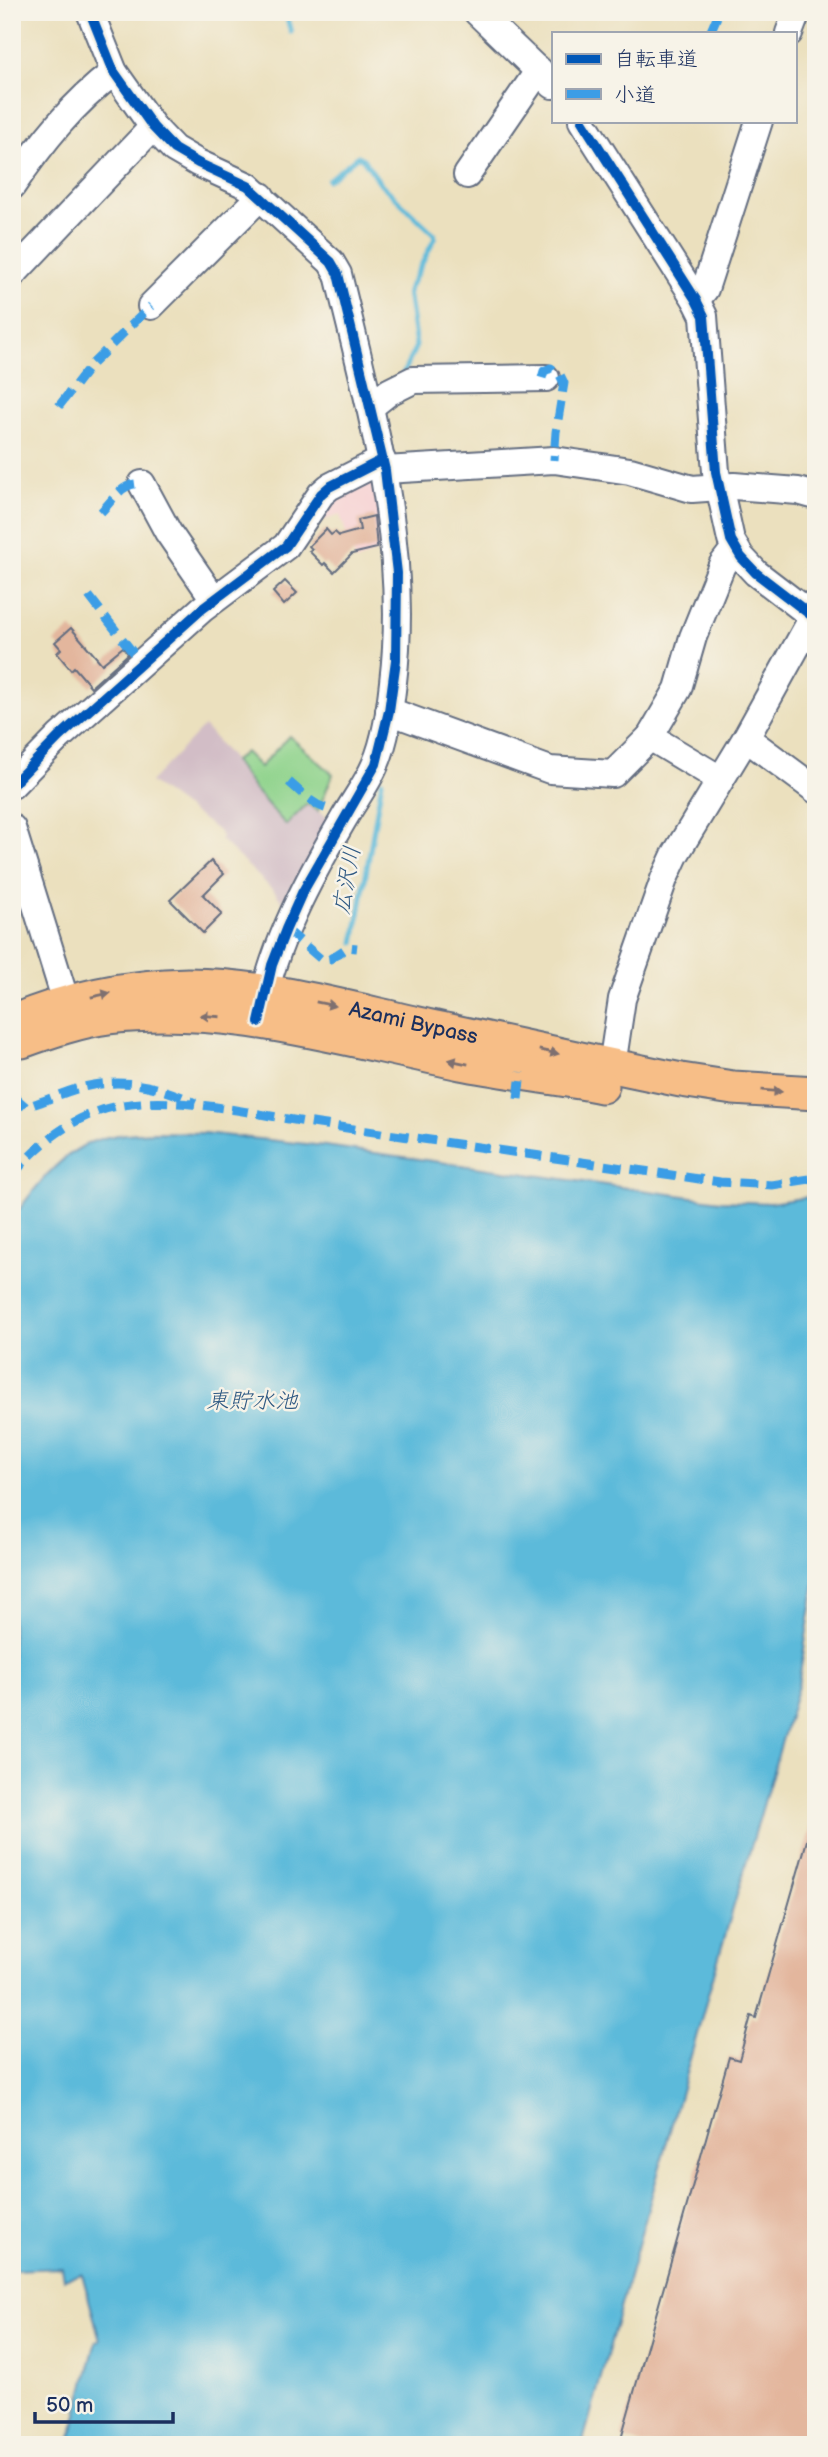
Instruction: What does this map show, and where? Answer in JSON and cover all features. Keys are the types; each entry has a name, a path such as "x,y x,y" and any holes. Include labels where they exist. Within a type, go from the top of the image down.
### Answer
{"main road":[{"name":"Azami Bypass","path":"12,1022 66,1002 113,993 175,986 210,986 318,1032 463,1063 719,1108 754,1113 816,1115"},
{"name":"Azami Bypass","path":"12,1044 106,1018 140,1014 196,1015 262,1008 331,1005 681,1080 816,1093"}],"street":[{"path":"90,12 114,72 153,127 174,149 198,163 233,177 261,196 323,252 338,274 383,465 396,559 398,614 390,711 376,764 302,893 272,965 262,1008"},
{"path":"467,175 546,77 477,12"},
{"path":"789,32 797,12"},
{"path":"12,186 53,129 75,105 114,72"},
{"path":"583,122 704,316 719,488 728,530 735,548 756,573 815,618 675,855 645,930 622,999 612,1066"},
{"path":"696,300 705,289 759,122"},
{"path":"12,275 153,127"},
{"path":"151,306 261,196"},
{"path":"370,407 389,392 413,380 546,378"},
{"path":"12,785 58,737 214,599 286,546 314,502 328,487 383,465 554,460 616,469 692,489 734,486 798,491 816,496"},
{"path":"142,484 168,532 214,599"},
{"path":"390,711 550,770 613,774 650,737 678,689 693,637 712,589 722,565 735,548"},
{"path":"650,737 720,779"},
{"path":"746,738 816,790"},
{"path":"12,828 66,1002"}],"shaded area":[{"path":"375,478 385,547 356,562 340,515 312,524 325,497"},
{"path":"204,726 286,825 307,804 332,821 282,902 220,839 222,836 217,830 150,782"}],"green space":[{"path":"289,736 333,774 318,811 307,804 286,825 253,788 234,761 245,752 260,767"}],"water":[{"name":"東貯水池","path":"152,1132 203,1133 325,1146 720,1201 770,1203 816,1196 816,1576 798,1686 711,1984 582,2445 69,2445 96,2341 100,2340 82,2274 64,2279 62,2268 12,2270 12,1219 44,1178 62,1160 83,1146 117,1135"}],"building":[{"path":"374,516 377,548 352,554 334,572 309,551 312,549 309,546 326,529 331,535 335,532 339,536 360,530 358,520"},
{"path":"285,581 297,593 284,605 273,592"},
{"path":"71,628 102,664 123,647 128,654 91,687 74,667 71,670 57,653 61,649 55,642"},
{"path":"211,861 224,874 203,895 222,914 203,933 170,900"},
{"path":"812,1823 816,1824 816,2445 643,2445 621,2438 729,2057 739,2060 751,2016 756,2018"}],"waterway":[{"path":"285,12 291,32"},
{"path":"328,180 358,156 381,184 434,234 435,238 408,291 416,346 403,374"},
{"name":"広沢川","path":"354,943 382,781"}],"marked path":[{"path":"710,32 719,12"},
{"path":"59,406 90,366 151,306"},
{"path":"542,378 544,371 551,368 560,375 564,383 554,460"},
{"path":"101,512 124,488 142,484"},
{"path":"89,596 141,663"},
{"path":"289,782 314,803 333,810"},
{"path":"286,929 322,960 330,959 348,947 357,948"},
{"path":"518,1099 521,1072"},
{"path":"12,1095 26,1107 83,1087 127,1083 168,1092 195,1103"},
{"path":"12,1176 50,1138 96,1112 131,1104 179,1103 720,1182 772,1185 816,1178"}],"cycle path":[{"path":"90,12 114,72 153,127 174,149 248,186 331,262 338,274 385,470 397,573 396,660 389,711 376,764 302,893 286,929 272,965 259,1022"},
{"path":"583,122 704,316 716,472 731,540 741,557 756,573 816,619"},
{"path":"12,785 59,737 202,609 286,546 321,494 329,487 382,460"}]}
